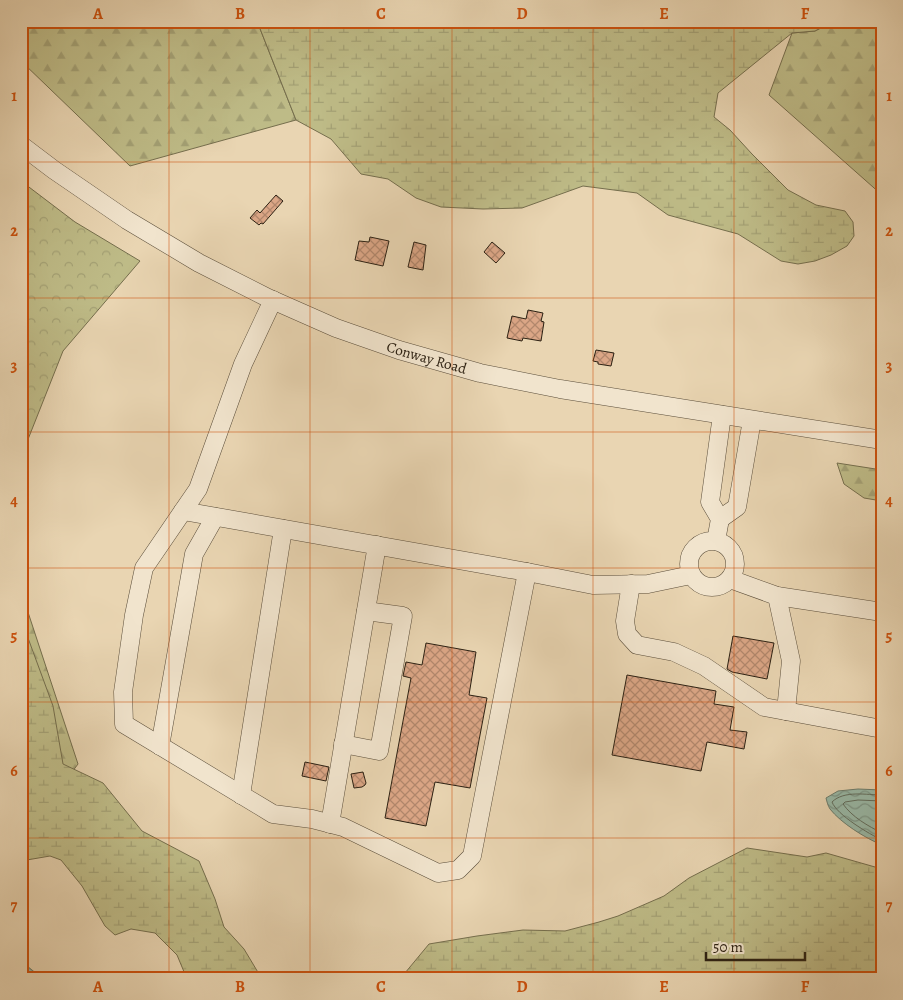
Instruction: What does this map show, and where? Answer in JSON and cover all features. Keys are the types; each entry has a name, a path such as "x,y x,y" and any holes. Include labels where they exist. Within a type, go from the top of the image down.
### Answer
{"street":[{"name":"Conway Road","path":"21,144 54,170 127,220 199,263 273,300 336,328 399,350 480,373 560,389 882,440"},
{"path":"273,300 243,364 198,489 144,568 134,615 123,692 124,724 273,814 312,819 343,827 438,873 458,870 472,856 527,572"},
{"path":"716,541 720,519 710,502 722,415"},
{"path":"720,519 737,507 752,420"},
{"path":"184,511 593,585 648,584 691,574"},
{"path":"160,746 194,554 214,517"},
{"path":"241,795 282,529"},
{"path":"716,541 730,549 736,564 730,579 724,584 708,587 701,585 695,580 689,568 689,560 696,548 702,543 716,541"},
{"path":"330,824 377,545"},
{"path":"730,579 777,596 882,612"},
{"path":"631,584 625,621 627,634 637,645 674,652 704,666 764,707 882,729"},
{"path":"777,596 791,661 786,711"},
{"path":"343,744 379,751 403,616 366,611"}],"green space":[{"path":"21,21 257,21 296,120 130,166 21,61"},
{"path":"257,21 834,21 815,31 792,33 718,93 714,117 730,130 788,190 816,205 845,211 853,222 854,236 847,246 831,255 815,261 798,264 781,261 738,234 668,215 637,193 583,186 522,208 483,209 441,207 416,198 388,179 361,174 331,139 296,120"},
{"path":"834,21 882,21 882,195 769,95 792,33 815,31"},
{"path":"21,181 75,222 140,261 63,351 21,457"},
{"path":"837,463 882,470 882,501 864,498 844,484"},
{"path":"21,591 78,764 38,818 21,822"},
{"path":"21,616 53,706 63,764 103,783 142,831 199,861 215,899 224,927 244,949 259,974 268,979 187,979 177,955 155,933 131,929 115,935 105,926 82,886 61,860 50,856 21,861"},
{"path":"747,848 807,857 826,853 882,869 882,979 400,979 429,944 523,930 565,931 599,922 664,896 689,878"}],"water":[{"path":"858,789 882,790 882,845 847,825 829,807 826,798 838,791"},
{"path":"21,961 43,979 21,979"}],"building":[{"path":"276,195 283,201 263,224 259,225 250,218 257,210 260,213"},
{"path":"370,237 389,241 383,266 355,260 359,241 369,242"},
{"path":"414,242 426,245 423,270 408,267"},
{"path":"492,242 505,253 496,263 484,252"},
{"path":"528,310 543,313 541,321 544,322 541,341 523,338 522,341 507,338 512,316 526,319"},
{"path":"596,350 614,353 611,366 598,364 598,362 593,361"},
{"path":"733,636 774,643 767,679 732,672 727,669"},
{"path":"426,643 476,652 469,695 487,698 470,788 435,782 426,826 385,818 411,678 403,676 406,662 422,665"},
{"path":"627,675 716,691 714,704 734,707 730,730 747,732 744,749 707,742 701,771 612,755"},
{"path":"305,762 329,767 326,781 302,776"},
{"path":"363,772 365,785 354,788 351,774"}]}
